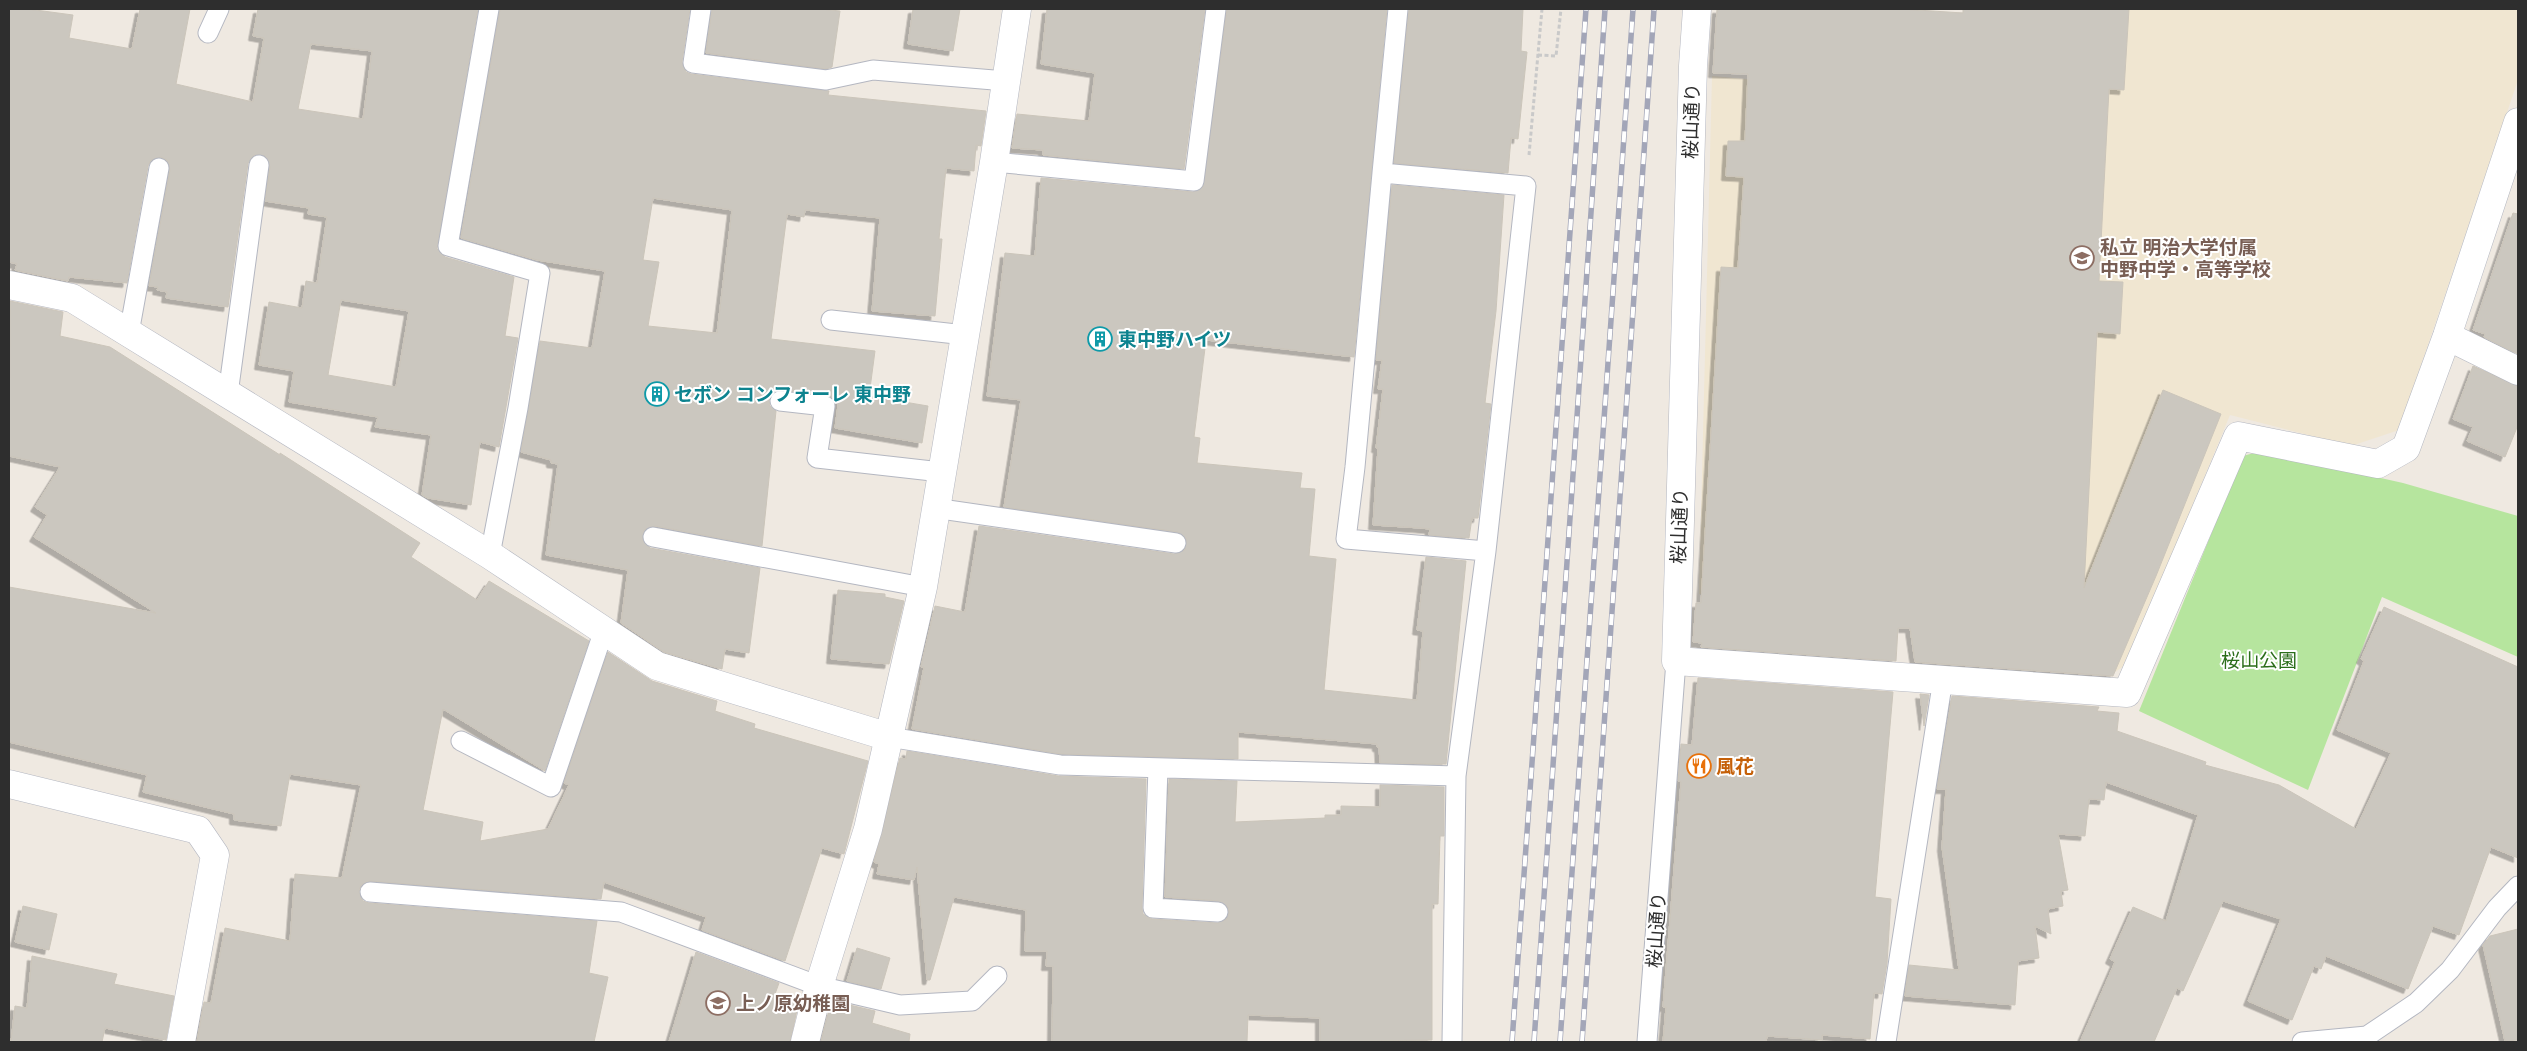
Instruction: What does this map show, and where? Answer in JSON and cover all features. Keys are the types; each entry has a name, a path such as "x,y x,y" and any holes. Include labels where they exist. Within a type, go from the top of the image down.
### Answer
{"street":[{"path":"805,1042 819,986 868,829 923,586 934,508 994,162 1017,9"},
{"name":"桜山通り","path":"1676,661 1693,66 1697,9"},
{"path":"1676,661 2127,693 2238,436 2378,464 2406,448 2447,336 2518,122"},
{"path":"9,285 72,298 490,555 657,666 889,737"},
{"path":"2447,336 2518,371"},
{"path":"9,784 198,830 215,855 181,1042"}],"lane":[{"path":"208,33 219,9"},
{"path":"489,9 448,246 540,273 518,408 490,555"},
{"path":"702,9 692,63 826,80 874,70 1006,81"},
{"path":"994,162 1194,182 1216,9"},
{"path":"1398,9 1355,467 1346,539 1486,551"},
{"path":"228,394 258,165"},
{"path":"129,333 159,168"},
{"path":"1382,174 1526,186 1486,551 1456,776 1452,1042"},
{"path":"831,320 964,335"},
{"path":"780,401 825,406 817,458 941,472"},
{"path":"934,508 1176,544"},
{"path":"653,538 923,586"},
{"path":"461,741 551,787 604,630"},
{"name":"桜山通り","path":"1647,1042 1676,661"},
{"path":"1886,1042 1944,679"},
{"path":"889,737 1060,765 1456,776"},
{"path":"1158,768 1153,908 1218,912"},
{"path":"2302,1042 2368,1039 2416,1003 2450,970 2497,908 2518,886"},
{"path":"370,892 622,912 819,986 900,1005 972,1001 997,976"}],"path":[{"path":"1526,186 1542,9"},
{"path":"1538,55 1556,56 1561,9"}],"shaded area":[{"name":"私立 明治大学付属 中野中学・高等学校","path":"2026,9 2518,9 2518,80 2399,430 2351,446 2230,415 2127,664 2112,674 2013,592 1765,600 1699,594 1712,76 2010,102"}],"green space":[{"name":"桜山公園","path":"2261,451 2403,483 2518,516 2518,657 2382,597 2308,790 2139,711 2243,456"}],"building":[{"path":"9,9 28,9 73,15 69,38 132,49 140,9 190,9 176,84 253,102 264,38 253,36 258,9 478,9 437,249 445,257 514,277 505,336 518,338 499,447 480,442 471,505 428,498 422,495 431,435 375,427 378,417 289,402 294,371 259,365 269,302 302,308 306,281 317,283 327,217 308,214 309,208 265,201 270,167 265,156 254,155 248,163 228,307 166,298 167,292 157,290 158,287 149,286 170,170 167,160 161,157 151,160 148,166 127,283 69,277 68,281 15,270 17,264 9,262","holes":["311,44 372,51 363,119 298,109","341,300 409,311 396,387 328,375"]},
{"path":"500,9 690,9 682,62 686,72 691,74 829,91 828,95 986,111 981,146 976,145 974,171 946,168 939,239 942,239 935,316 872,311 880,218 805,210 804,217 787,214 771,339 875,351 869,396 928,406 922,443 835,428 839,398 781,390 775,391 769,400 770,406 776,411 762,546 655,526 644,530 643,541 650,548 760,568 749,653 725,649 722,669 664,652 621,623 628,570 546,555 558,464 551,463 551,460 521,452 540,341 592,348 605,271 537,260 461,238","holes":["653,198 732,210 717,333 648,326 659,262 643,260"]},
{"path":"712,9 821,9 840,11 832,67 826,69 706,53"},
{"path":"913,9 960,9 953,51 908,44"},
{"path":"1047,9 1205,9 1184,169 1043,155 1043,150 1012,148 1017,114 1089,121 1095,73 1041,64"},
{"path":"1227,9 1387,9 1354,357 1206,340 1194,437 1200,438 1197,463 1302,473 1300,488 1315,489 1309,556 1336,559 1324,690 1417,700 1423,631 1417,630 1426,557 1466,561 1446,764 1380,763 1379,747 1377,747 1377,744 1238,732 1238,759 1061,754 912,729 924,667 921,667 935,606 965,612 979,526 1174,554 1185,550 1186,538 1178,532 1004,507 1021,400 987,396 1005,253 1035,256 1041,178 1193,192 1203,187"},
{"path":"1409,9 1523,9 1521,51 1527,52 1518,139 1511,138 1508,173 1394,163"},
{"path":"1717,9 1902,9 1963,13 1963,9 2129,9 2124,90 2109,89 2099,281 2123,282 2120,334 2097,332 2084,588 2163,390 2221,414 2156,576 2113,676 1915,662 1910,628 1898,628 1896,661 1701,647 1702,643 1693,642 1696,603 1701,603 1721,267 1738,268 1744,177 1726,176 1728,141 1745,141 1748,74 1713,73"},
{"path":"1392,185 1504,195 1496,311 1485,403 1491,404 1478,518 1472,518 1469,538 1429,535 1430,529 1373,525 1378,448 1376,448 1383,389 1378,389 1382,360 1376,360"},
{"path":"2513,213 2518,214 2518,354 2484,337 2485,334 2473,330"},
{"path":"10,301 63,312 60,336 110,347 280,455 280,453 420,543 411,557 477,600 489,581 589,641 545,771 443,709 423,810 483,822 480,841 548,829 569,785 564,783 608,652 652,681 717,701 715,711 755,724 754,728 868,761 844,854 822,848 785,961 702,930 706,917 604,882 601,899 370,881 361,885 359,892 363,901 369,903 597,921 589,973 608,977 594,1042 197,1042 204,1002 211,1003 225,928 290,941 295,874 342,878 361,785 290,774 281,826 234,820 234,814 143,792 147,775 9,742 9,587 156,613 34,537 47,515 35,507 60,467 9,456"},
{"path":"2473,366 2518,386 2518,425 2505,457 2467,441 2473,427 2453,419"},
{"path":"838,590 885,594 885,597 904,601 889,664 831,659"},
{"path":"2384,607 2518,667 2518,858 2491,847 2459,935 2433,926 2408,989 2326,956 2321,969 2314,966 2292,1020 2248,1001 2281,919 2223,901 2183,991 2177,988 2154,1042 2080,1042 2115,962 2110,959 2133,907 2166,921 2198,815 2106,782 2104,800 2089,799 2085,836 2058,834 2068,890 2061,891 2063,906 2048,909 2051,934 2035,926 2039,958 2018,961 2015,1005 1905,996 1909,965 1959,970 1942,847 1946,789 1937,789 1952,696 2099,707 2097,711 2119,713 2117,731 2206,762 2205,765 2279,785 2356,829 2391,753 2337,730 2364,661 2361,659"},
{"path":"1698,678 1893,692 1875,897 1891,899 1887,963 1882,994 1874,993 1870,1039 1822,1035 1822,1040 1767,1036 1766,1042 1663,1042 1666,1007 1663,1007 1681,782 1678,781 1681,744 1692,745"},
{"path":"1920,694 1929,695 1924,726"},
{"path":"907,751 1058,776 1146,779 1142,908 1143,914 1152,919 1218,923 1227,919 1229,913 1228,907 1219,901 1165,897 1169,779 1237,781 1235,822 1325,818 1325,815 1341,815 1341,806 1380,807 1380,785 1444,787 1444,836 1440,836 1438,904 1432,904 1432,1040 1320,1042 1320,1018 1248,1015 1247,1042 1052,1042 1053,966 1046,966 1047,951 1025,951 1026,910 954,897 930,980 927,980 917,867 914,880 877,874 879,864 874,862 900,758 906,759"},
{"path":"23,906 57,914 49,950 15,942"},
{"path":"2518,929 2518,1040 2505,1041 2483,945 2490,936"},
{"path":"857,948 890,958 881,989 847,981"},
{"path":"696,952 779,983 775,994 799,1001 790,1042 669,1042"},
{"path":"32,956 117,974 114,984 174,996 166,1040 105,1028 102,1042 11,1042 15,1006 27,1008"},
{"path":"841,1003 875,1011 872,1023 910,1034 909,1042 821,1042 829,1010 838,1013"}],"railway":[{"path":"1512,1042 1586,9"},
{"path":"1534,1042 1605,9"},
{"path":"1560,1042 1633,9"},
{"path":"1582,1042 1654,9"}],"place":[{"name":"私立 明治大学付属 中野中学・高等学校","path":"2082,258"},
{"name":"東中野ハイツ","path":"1100,339"},
{"name":"セボン コンフォーレ 東中野","path":"657,394"},
{"name":"風花","path":"1699,766"},
{"name":"上ノ原幼稚園","path":"718,1003"}]}
